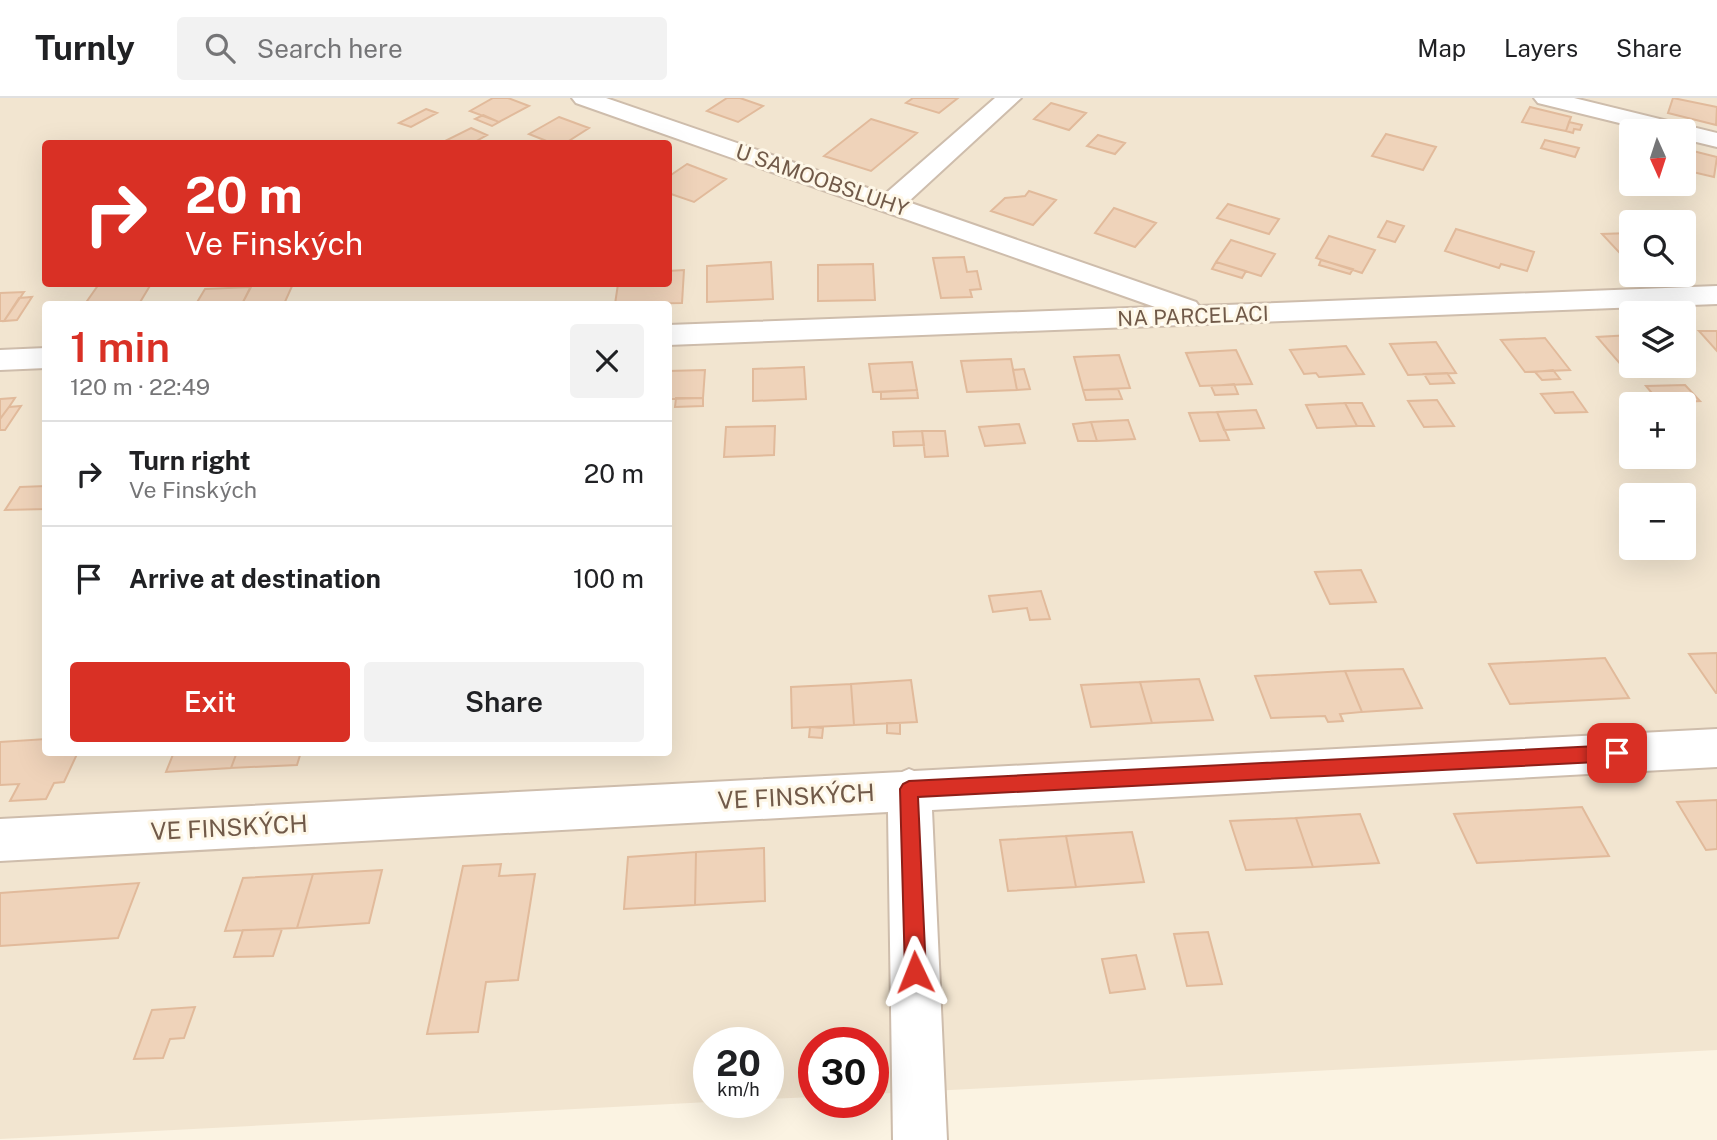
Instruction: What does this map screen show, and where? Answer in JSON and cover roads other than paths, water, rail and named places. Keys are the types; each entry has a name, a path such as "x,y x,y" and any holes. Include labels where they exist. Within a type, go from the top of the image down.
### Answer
{"street":[{"name":"U SAMOOBSLUHY","path":"584,98 890,204 1052,293 1206,315"},
{"path":"890,204 1009,98"},
{"path":"1546,98 1630,119"},
{"path":"1696,135 1717,140"},
{"name":"NA PARCELACI","path":"672,335 1052,293 1206,315 1717,295"},
{"path":"0,360 42,358"},
{"name":"VE FINSKÝCH","path":"0,840 1717,747"},
{"path":"909,789 920,1140"}]}
